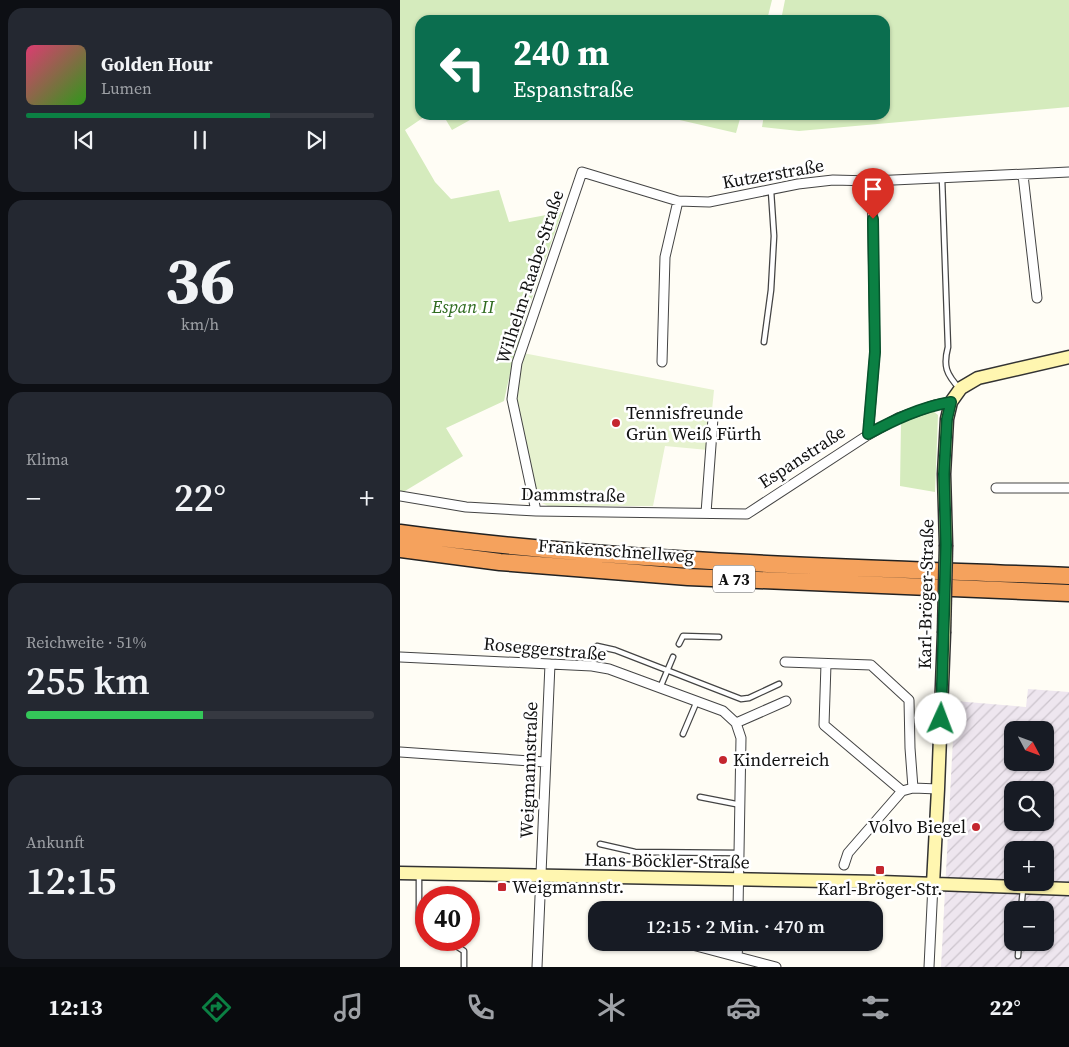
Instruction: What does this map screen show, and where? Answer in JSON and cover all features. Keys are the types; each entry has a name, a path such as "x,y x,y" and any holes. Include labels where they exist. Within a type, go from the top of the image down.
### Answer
{"highway":[{"name":"Frankenschnellweg","path":"400,533 506,546 605,555 800,566 1069,576"},
{"name":"Frankenschnellweg","path":"400,549 500,562 641,574 1069,594"}],"main road":[{"path":"951,402 960,390 970,382 988,374 1069,358"},
{"name":"Karl-Bröger-Straße","path":"933,884 944,633 946,545 944,474 947,419 951,402"},
{"name":"Hans-Böckler-Straße","path":"400,873 739,879 1004,887"},
{"name":"Hans-Böckler-Straße","path":"1054,889 1069,889"}],"street":[{"name":"Kutzerstraße","path":"582,172 678,201 709,202 798,184 833,180 872,182 1069,172"},
{"name":"Wilhelm-Raabe-Straße","path":"536,511 512,399 517,363 582,172"},
{"path":"1023,175 1038,298"},
{"path":"868,434 875,352 872,182"},
{"path":"662,362 665,257 678,201"},
{"name":"Espanstraße","path":"747,514 868,434 898,418 951,402"},
{"path":"706,513 712,418"},
{"path":"996,488 1069,488"},
{"name":"Dammstraße","path":"400,496 466,507 536,511 747,514"},
{"name":"Roseggerstraße","path":"400,657 592,666 609,669 723,711 736,723"},
{"path":"785,662 871,665 909,700 913,788"},
{"name":"Weigmannstraße","path":"537,967 550,664"},
{"path":"826,664 824,725 902,791"},
{"path":"738,901 741,738 736,723 786,701"},
{"path":"400,752 545,762"},
{"path":"844,864 848,853 902,791 913,788 938,789"},
{"name":"Karl-Bröger-Straße","path":"929,967 933,884"},
{"path":"715,951 776,967"},
{"path":"737,951 737,957"}],"lane":[{"path":"942,178 948,347 945,366 951,380 960,390"},
{"path":"764,342 774,236 770,191"},
{"path":"679,644 683,636 719,637"},
{"path":"597,646 615,650 741,699 749,698 779,684"},
{"path":"660,688 673,657"},
{"path":"683,734 697,702"},
{"path":"700,798 741,805"},
{"path":"600,844 635,852 740,853"},
{"path":"419,874 419,886"},
{"path":"464,951 464,967"},
{"path":"1018,951 1018,956"}],"shaded area":[{"path":"1028,689 1069,692 1069,967 941,967 955,701 1026,707"}],"green space":[{"name":"Espan II","path":"400,0 772,0 768,15 415,15 415,120 420,120 405,130 435,182 451,199 499,190 509,222 562,212 522,329 504,401 446,428 463,456 400,494"},
{"path":"785,0 1069,0 1069,107 799,131 762,127 763,120 890,120 890,15 782,15"},
{"path":"446,120 470,120 452,130"},
{"path":"680,120 740,120 736,133"},
{"name":"Tennisfreunde Grün Weiß Fürth","path":"523,353 714,390 708,450 665,446 653,506 548,506 536,500 516,399 519,365"},
{"path":"933,411 938,415 935,492 900,486 901,423"}],"place":[{"name":"Tennisfreunde Grün Weiß Fürth","path":"616,423"},
{"name":"Kinderreich","path":"723,760"},
{"name":"Volvo Biegel","path":"976,827"},
{"name":"Karl-Bröger-Str.","path":"880,870"},
{"name":"Weigmannstr.","path":"502,887"}],"route":[{"path":"873,219 875,352 868,434 898,418 951,402 947,419 944,474 946,545 941,719"}]}
